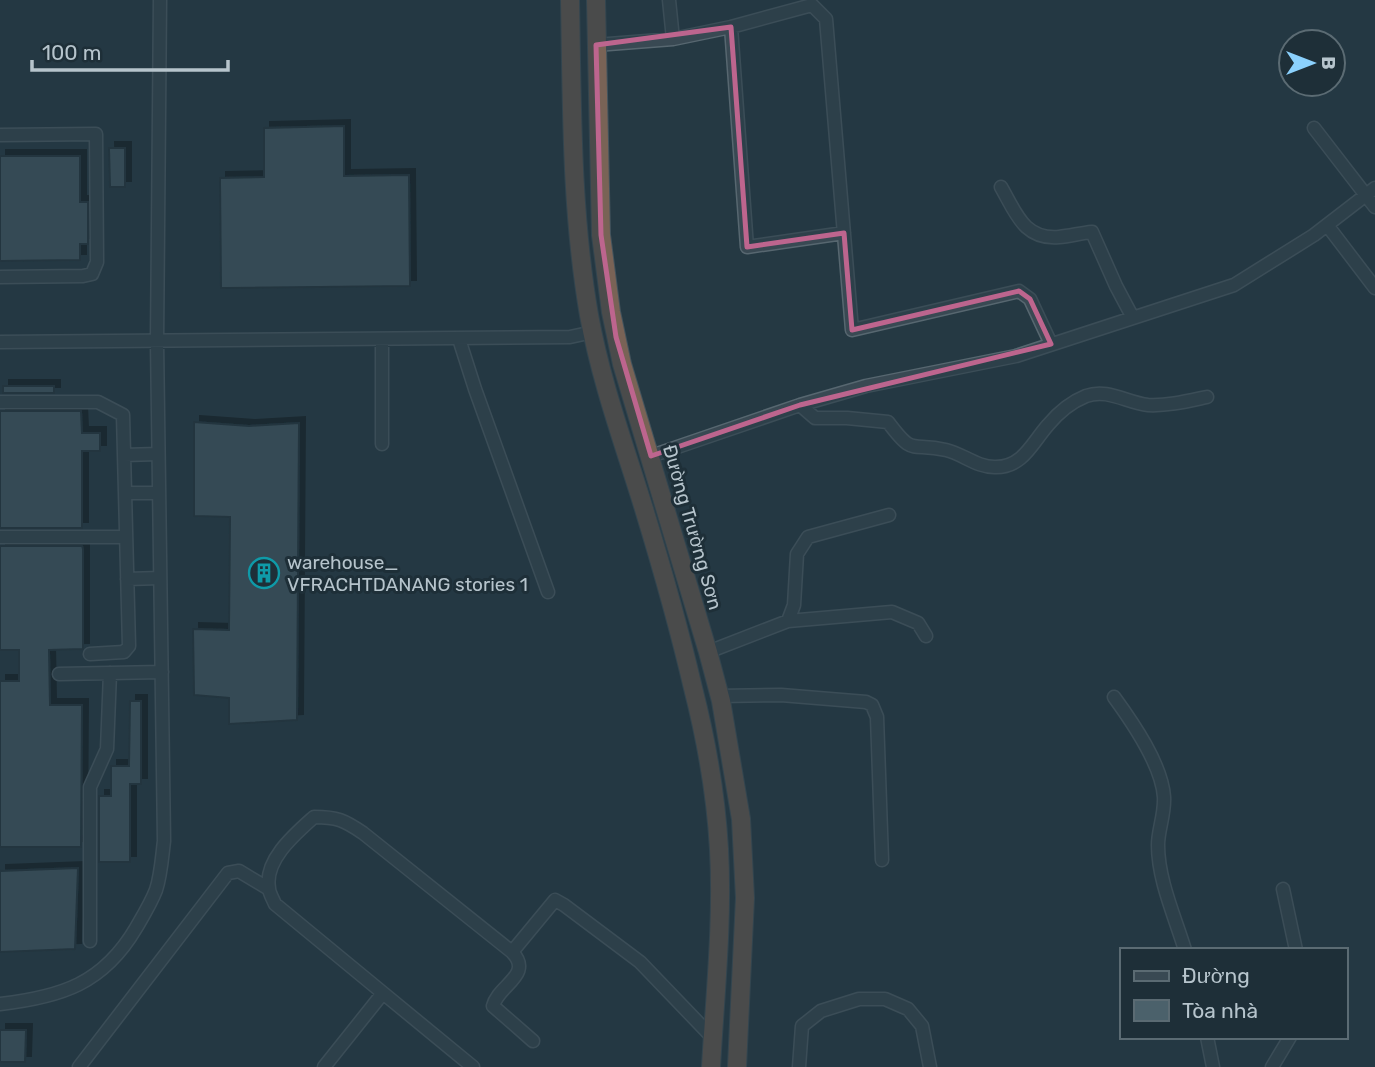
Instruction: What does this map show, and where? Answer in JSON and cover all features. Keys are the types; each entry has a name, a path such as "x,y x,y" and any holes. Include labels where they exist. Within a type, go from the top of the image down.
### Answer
{"highway":[{"path":"570,0 573,174 578,242 601,378 644,510 694,689 719,848 718,949 711,1067"},
{"name":"Đường Trường Sơn","path":"596,0 601,235 605,273 622,364 708,652 735,776 744,845 743,975 737,1067"}],"street":[{"path":"0,1003 58,994 87,980 113,961 145,914 156,889 164,841 157,342 160,0"},
{"path":"668,0 673,40"},
{"path":"596,45 673,40 813,5 826,19 852,330 1019,291 1030,299 1051,344"},
{"path":"731,27 747,247 844,233"},
{"path":"1314,128 1370,191 1375,206"},
{"path":"0,135 96,134 97,262 92,274 83,276 0,277"},
{"path":"1001,187 1023,225 1039,237 1092,232 1133,318"},
{"path":"651,456 800,405 866,386 1016,356 1234,285 1327,225 1370,191"},
{"path":"1327,225 1375,288"},
{"path":"0,342 570,337 593,332"},
{"path":"459,338 548,592"},
{"path":"382,340 382,444"},
{"path":"800,405 815,418 888,422 906,445 949,451 995,468 1021,459 1057,416 1087,396 1110,394 1134,402 1157,405 1207,397"},
{"path":"0,402 98,402 123,415 129,646 124,652 90,654"},
{"path":"124,455 158,454"},
{"path":"125,494 159,494"},
{"path":"788,621 794,606 797,554 808,537 888,515"},
{"path":"0,537 126,537"},
{"path":"127,579 160,578"},
{"path":"708,652 788,621 892,612 918,623 926,636"},
{"path":"59,674 162,672"},
{"path":"90,941 90,787 107,749 110,673"},
{"path":"719,696 781,695 866,702 872,705 877,717 882,860"},
{"path":"1114,697 1137,728 1154,763 1164,796 1157,845 1164,881 1184,948"},
{"path":"473,1067 275,904 269,888 269,872 281,851 314,817 344,820 512,952 519,960 519,972 514,980 505,985 493,1006 533,1041"},
{"path":"79,1067 228,873 239,871 269,888"},
{"path":"1283,889 1296,948"},
{"path":"512,952 555,900 622,946 713,1038"},
{"path":"324,1067 383,993"},
{"path":"799,1067 802,1026 821,1011 859,999 885,999 908,1009 922,1026 930,1067"},
{"path":"1207,1039 1213,1067"},
{"path":"1272,1067 1289,1039"}],"highlighted area":[{"path":"731,27 747,247 844,233 852,330 1019,291 1030,299 1051,344 800,405 651,456 616,337 601,235 596,45"}],"building":[{"path":"344,126 344,176 409,175 410,286 221,288 220,178 264,177 264,128"},
{"path":"109,148 125,148 125,187 110,187"},
{"path":"0,156 80,156 80,202 88,202 88,244 80,244 80,260 0,261"},
{"path":"3,386 54,386 54,393 3,393"},
{"path":"0,411 81,411 82,433 100,433 100,451 82,451 82,528 0,528"},
{"name":"warehouse_ VFRACHTDANANG stories 1","path":"194,422 249,426 299,423 297,720 229,724 229,698 194,695 193,629 229,630 230,517 194,516"},
{"path":"0,546 82,546 83,549 83,649 49,650 50,705 82,705 81,847 0,847 0,681 19,681 19,650 0,650"},
{"path":"130,701 141,701 141,784 130,784 130,862 99,862 99,796 111,796 111,766 129,766"},
{"path":"78,868 75,949 0,952 0,871"},
{"path":"0,1030 26,1030 25,1062 0,1062"}],"place":[{"name":"warehouse_ VFRACHTDANANG stories 1","path":"264,573"}]}
